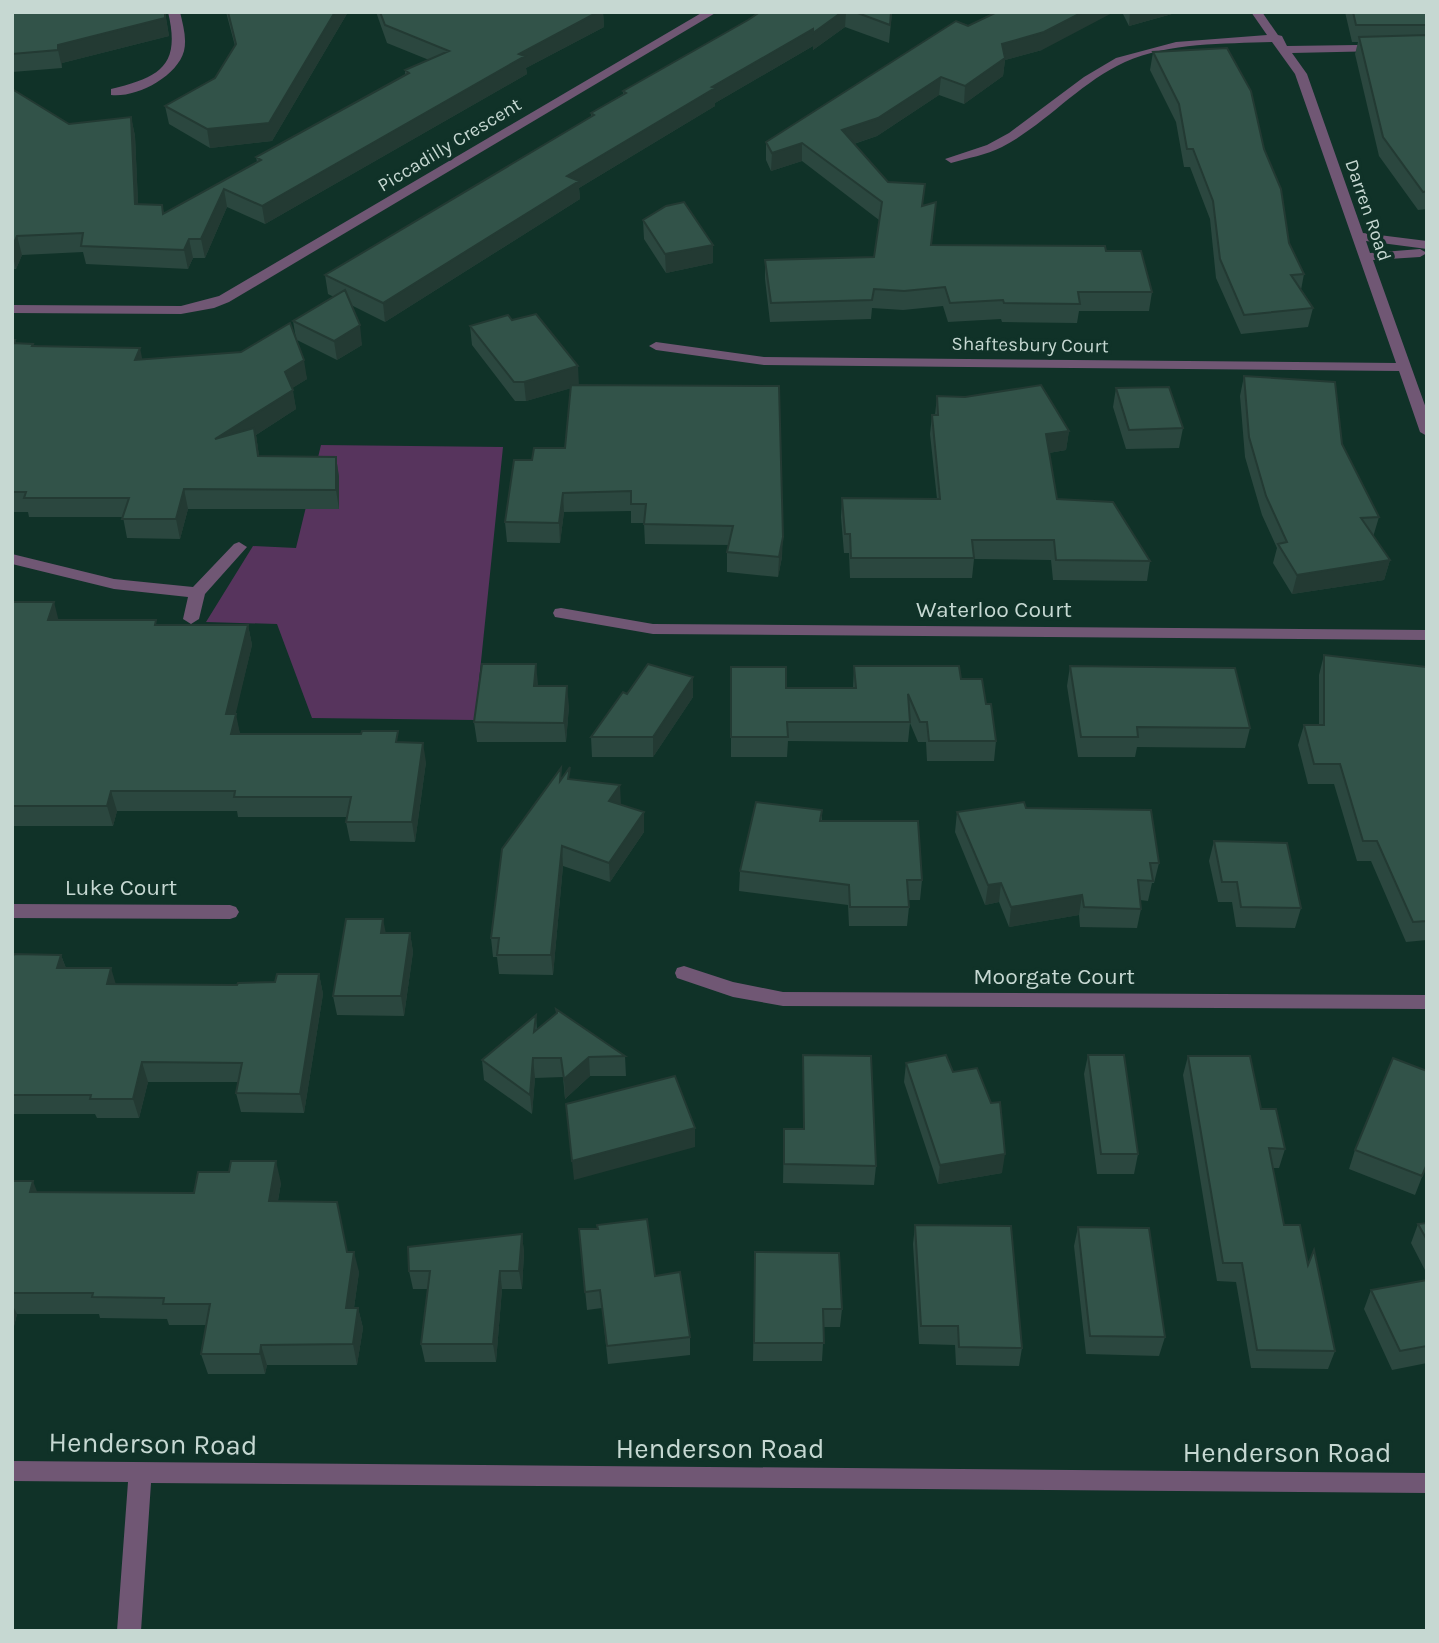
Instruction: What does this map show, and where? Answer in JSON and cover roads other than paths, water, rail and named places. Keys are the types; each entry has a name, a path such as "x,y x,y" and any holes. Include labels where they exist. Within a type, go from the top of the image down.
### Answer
{"street":[{"path":"115,92 152,80 172,64 180,41 174,12"},
{"name":"Piccadilly Crescent","path":"12,309 181,310 204,306 241,290 712,12"},
{"name":"Darren Road","path":"1256,12 1278,38 1301,74 1427,432"},
{"path":"951,159 996,145 1014,135 1103,70 1126,58 1177,47 1278,38"},
{"path":"1286,50 1427,47"},
{"path":"1358,236 1427,245"},
{"path":"1365,257 1427,252"},
{"path":"204,306 215,321"},
{"name":"Shaftesbury Court","path":"656,346 764,361 1404,367"},
{"path":"191,618 197,593 239,547"},
{"path":"12,559 114,584 197,593"},
{"name":"Waterloo Court","path":"561,613 653,629 1427,635"},
{"name":"Luke Court","path":"12,911 230,912"},
{"name":"Moorgate Court","path":"684,973 749,995 783,999 1427,1002"},
{"name":"Henderson Road","path":"12,1471 1427,1483"},
{"path":"129,1631 140,1474"}]}
